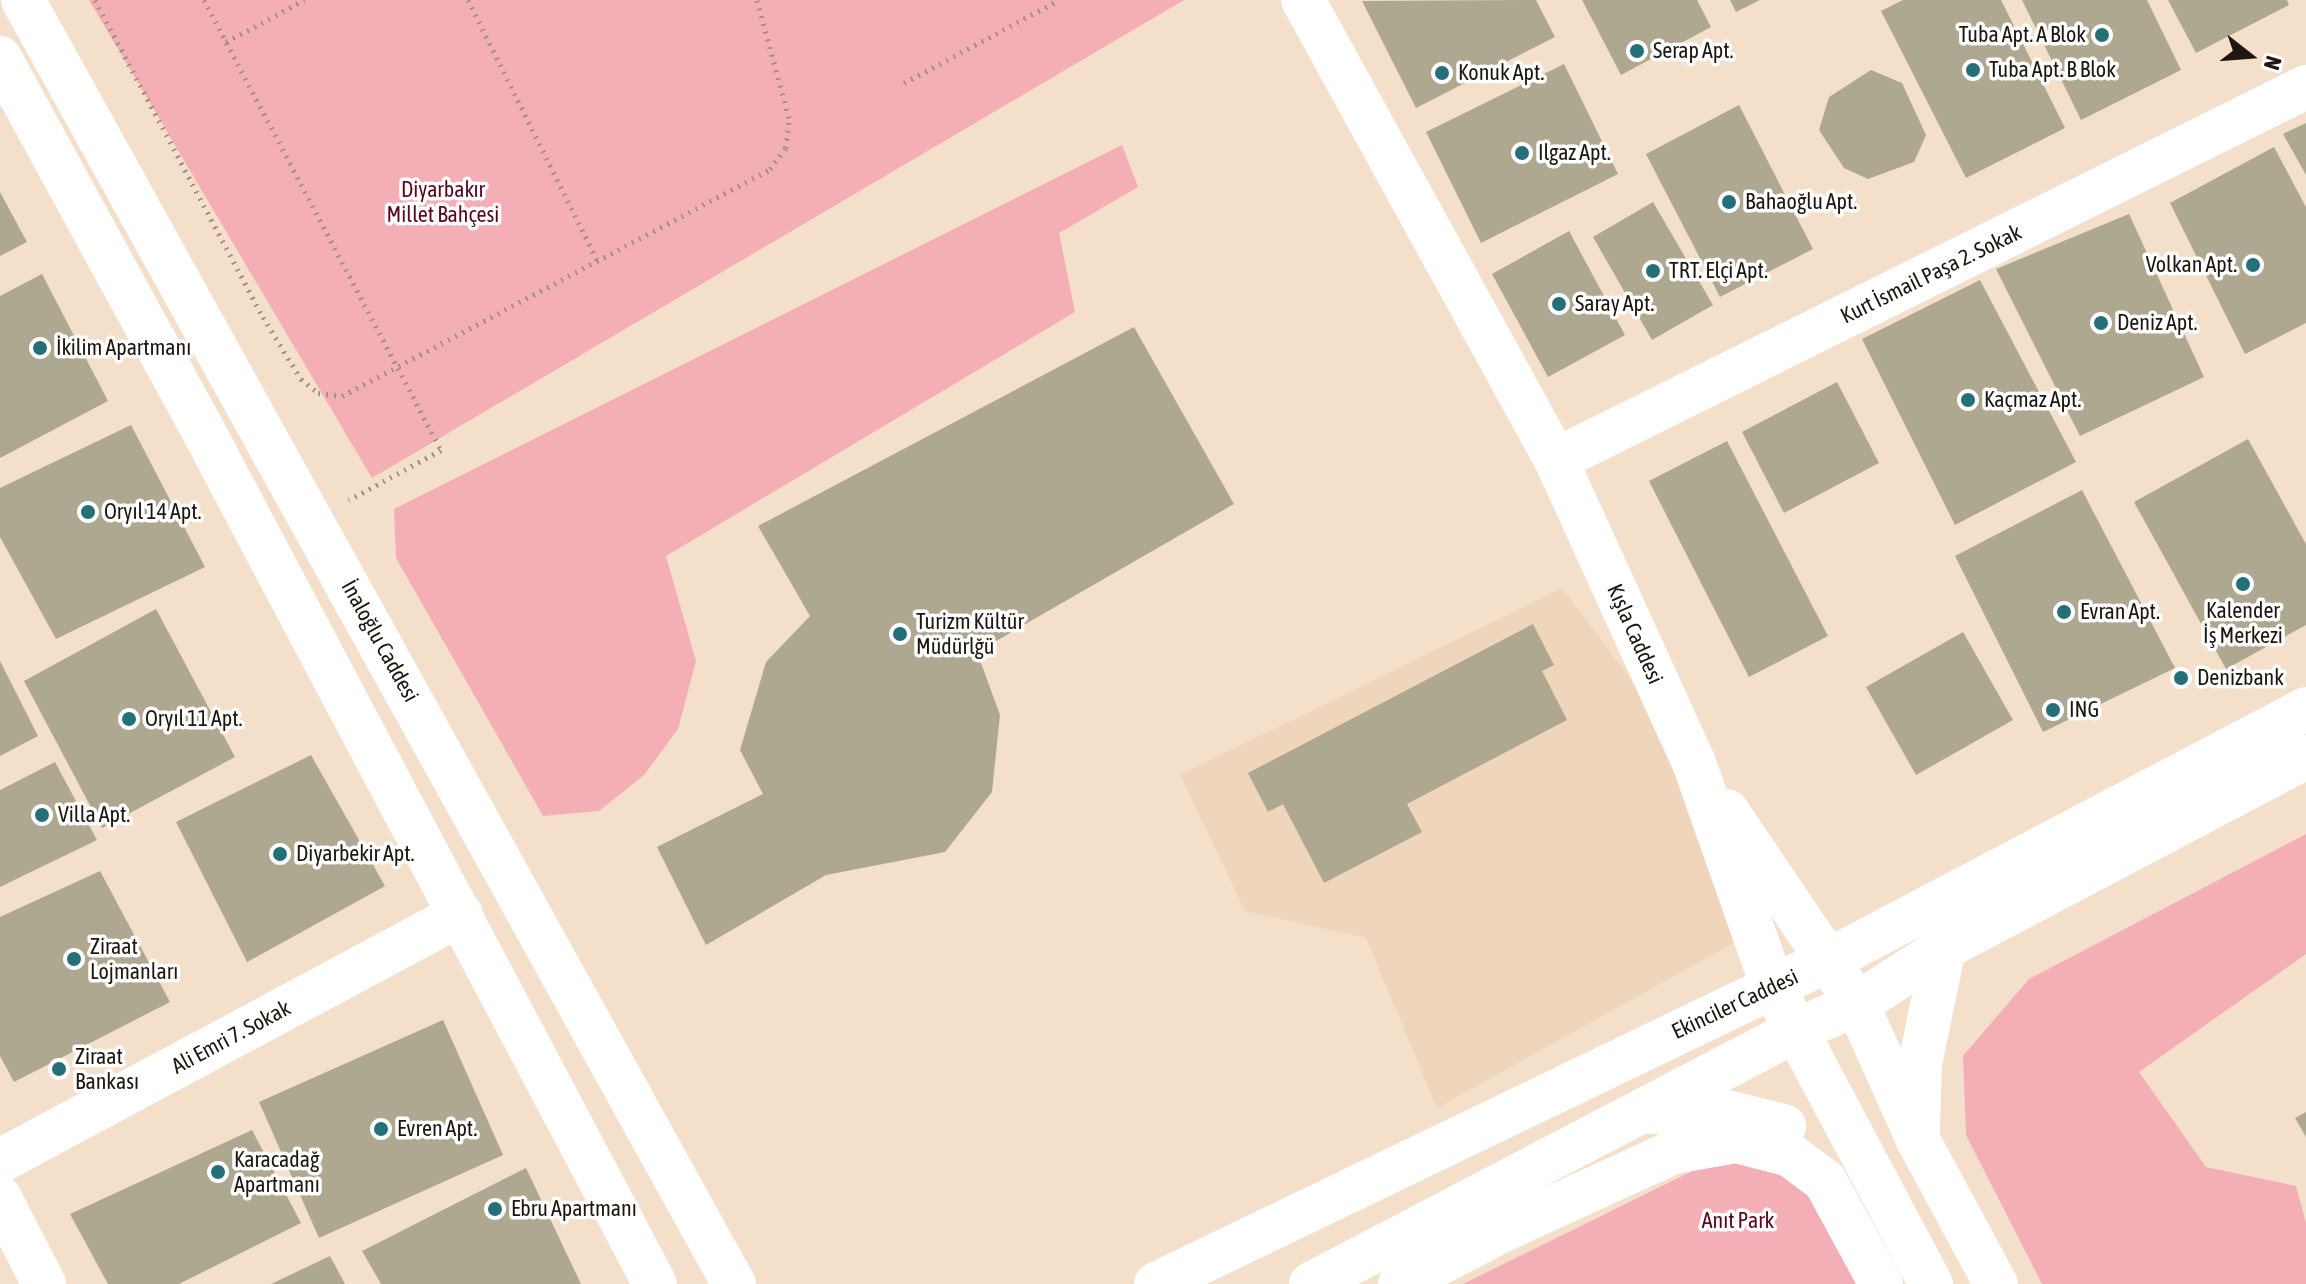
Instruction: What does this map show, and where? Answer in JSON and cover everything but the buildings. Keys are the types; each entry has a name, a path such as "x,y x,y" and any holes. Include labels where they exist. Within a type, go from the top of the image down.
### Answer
{"main road":[{"name":"İnaloğlu Caddesi","path":"23,0 734,1284"},
{"name":"Kışla Caddesi","path":"1303,0 1556,460 1694,763 1772,985 1931,1284"},
{"path":"0,58 461,914 655,1284"},
{"name":"Kurt İsmail Paşa 2. Sokak","path":"1556,460 2306,87"},
{"name":"Ekinciler Caddesi","path":"1156,1284 1829,960 2306,709"},
{"path":"1311,1284 1795,1031 1857,1004 1944,948 2306,757"},
{"path":"1694,763 1857,1004 1918,1140 1996,1284"},
{"name":"Ali Emri 7. Sokak","path":"0,1161 461,914"},
{"path":"1918,1140 1920,1064 1944,948"},
{"path":"1641,1112 1722,1111 1780,1124 1827,1142 1866,1163"},
{"path":"1400,1284 1503,1230 1673,1152 1736,1141 1790,1155 1825,1181 1881,1284"},
{"path":"0,1198 44,1284"}],"path":[{"path":"95,0 263,317 301,379 318,393 342,396 770,169 786,148 789,118 757,0"},
{"path":"204,0 441,450 312,519"},
{"path":"226,42 304,0"},
{"path":"468,0 598,262"},
{"path":"904,83 1059,0"}],"shaded area":[{"path":"1562,588 1694,763 1739,940 1437,1108 1366,938 1245,911 1180,775"}],"green space":[{"name":"Diyarbakır Millet Bahçesi","path":"89,0 1184,0 372,478"},
{"path":"1122,145 1138,187 1059,233 1075,312 666,556 696,661 678,729 644,775 599,811 543,816 396,558 394,509"},
{"path":"2306,834 2306,954 2139,1072 2206,1167 2296,1186 2306,1223 2306,1284 2042,1284 1966,1135 1963,1056 2029,979"},
{"name":"Anıt Park","path":"1729,1153 1785,1167 1824,1201 1869,1284 1463,1284"}],"place":[{"name":"Tuba Apt. A Blok","path":"2102,35"},
{"name":"Serap Apt.","path":"1637,51"},
{"name":"Tuba Apt. B Blok","path":"1973,70"},
{"name":"Konuk Apt.","path":"1442,73"},
{"name":"Ilgaz Apt.","path":"1522,153"},
{"name":"Bahaoğlu Apt.","path":"1729,202"},
{"name":"Volkan Apt.","path":"2253,265"},
{"name":"TRT. Elçi Apt.","path":"1653,271"},
{"name":"Saray Apt.","path":"1559,304"},
{"name":"Deniz Apt.","path":"2101,323"},
{"name":"İkilim Apartmanı","path":"40,348"},
{"name":"Kaçmaz Apt.","path":"1968,400"},
{"name":"Oryıl 14 Apt.","path":"88,512"},
{"name":"Kalender İş Merkezi","path":"2243,584"},
{"name":"Evran Apt.","path":"2064,612"},
{"name":"Turizm Kültür Müdürlğü","path":"900,634"},
{"name":"Denizbank","path":"2181,678"},
{"name":"ING","path":"2053,710"},
{"name":"Oryıl 11 Apt.","path":"129,719"},
{"name":"Villa Apt.","path":"42,815"},
{"name":"Diyarbekir Apt.","path":"280,854"},
{"name":"Ziraat Lojmanları","path":"74,959"},
{"name":"Ziraat Bankası","path":"59,1069"},
{"name":"Evren Apt.","path":"381,1129"},
{"name":"Karacadağ Apartmanı","path":"218,1172"},
{"name":"Ebru Apartmanı","path":"495,1209"}]}
